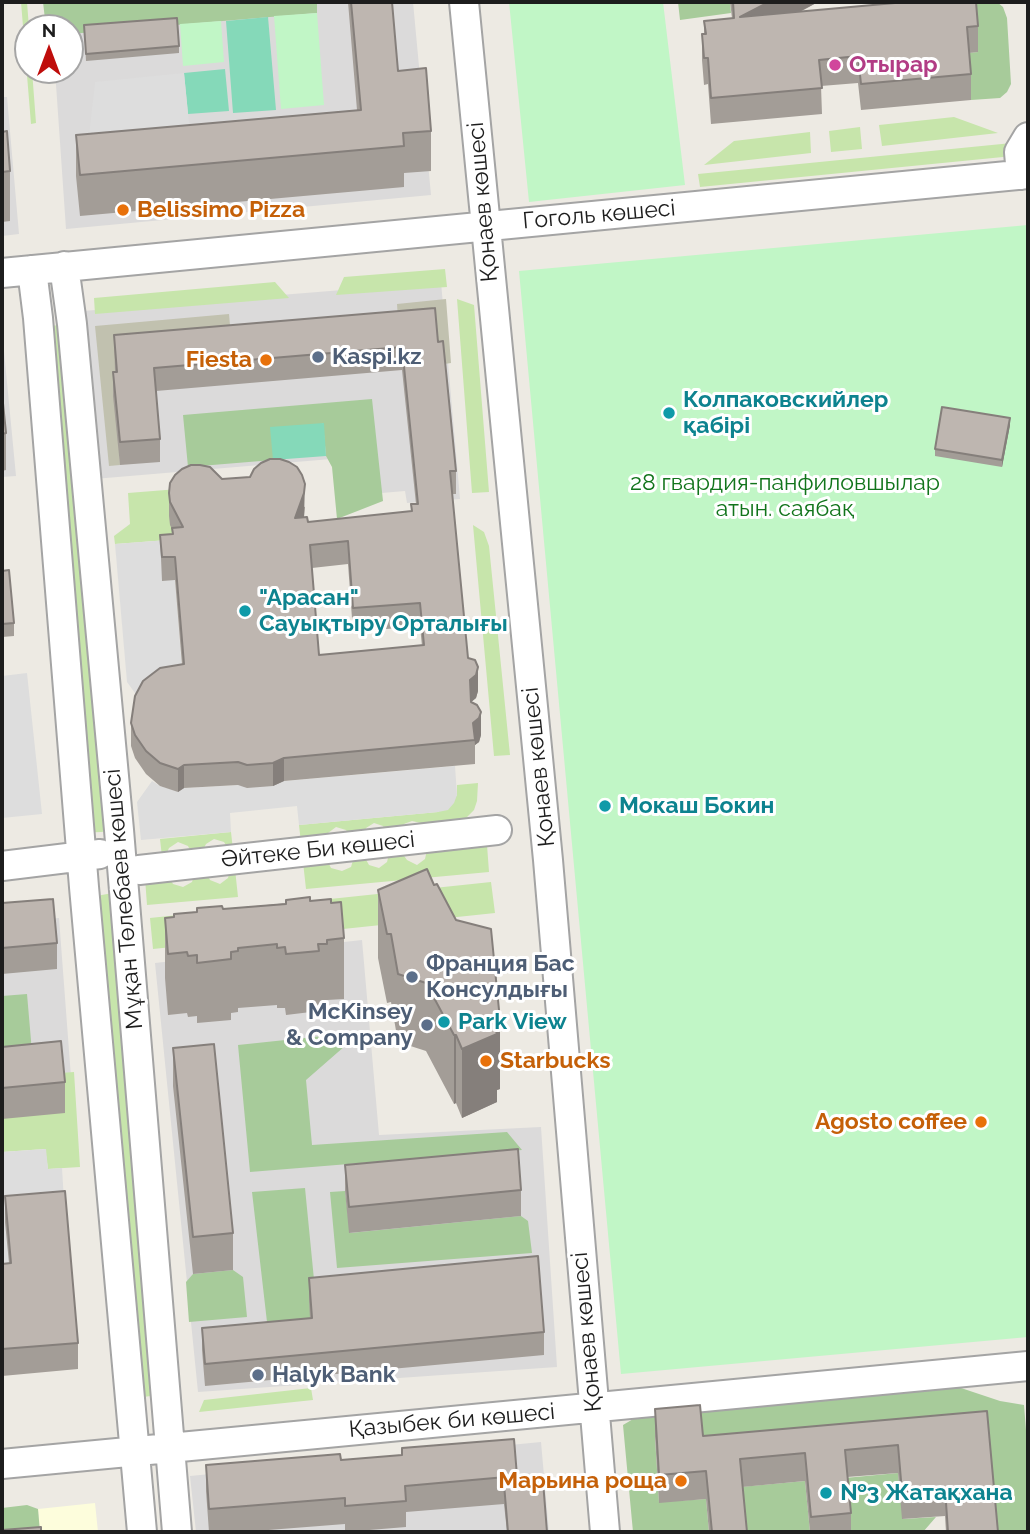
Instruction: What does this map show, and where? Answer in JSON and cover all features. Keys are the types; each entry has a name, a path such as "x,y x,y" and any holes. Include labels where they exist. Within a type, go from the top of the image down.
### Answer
{"street":[{"name":"Қонаев көшесі","path":"464,2 548,860 605,1532"},
{"path":"1025,175 1019,152 1028,137"},
{"name":"Гоголь көшесі","path":"2,272 1025,175"},
{"name":"Мұқан Төлебаев көшесі","path":"64,266 132,857 169,1447 177,1532"},
{"name":"Мұқан Төлебаев көшесі","path":"32,270 142,1532"},
{"name":"Әйтеке Би көшесі","path":"2,866 82,857 132,857 497,830"},
{"name":"Қазыбек би көшесі","path":"2,1464 1028,1366"}],"shaded area":[{"path":"246,2 413,2 431,195 66,229 56,84 84,84 84,26"},
{"path":"184,73 191,143 87,152 95,82"},
{"path":"2,97 7,97 19,234 2,236"},
{"path":"441,282 460,499 407,503 405,491 346,496 343,458 94,479 83,311"},
{"path":"446,299 451,363 438,365 399,334 397,304"},
{"path":"229,314 232,348 117,396 120,465 109,466 95,326"},
{"path":"2,351 16,476 2,477"},
{"path":"181,539 162,580 175,580 182,669 143,704 127,682 115,544"},
{"path":"27,673 42,814 2,818 2,676"},
{"path":"455,766 457,795 448,810 299,825 297,806 230,813 231,832 141,840 137,802 152,781 179,791 183,788"},
{"path":"59,918 74,1117 2,1124 2,923"},
{"path":"362,940 379,1135 541,1127 557,1367 198,1392 155,963"},
{"path":"46,1149 48,1169 62,1168 65,1217 11,1290 2,1290 2,1152"},
{"path":"541,1442 549,1532 196,1532 190,1476"},
{"path":"95,1503 98,1532 40,1532 38,1509"}],"green space":[{"path":"21,2 27,2 28,14 22,14"},
{"path":"43,2 317,2 317,13 84,33 84,14 44,14"},
{"path":"509,2 663,2 685,185 529,202"},
{"path":"678,2 730,2 731,13 680,20"},
{"path":"974,2 997,2 1003,7 1007,18 1011,84 1000,98 971,100 967,53 978,52"},
{"path":"317,13 324,105 281,109 274,16"},
{"path":"268,17 276,110 233,113 226,21"},
{"path":"221,21 224,62 183,66 180,24"},
{"path":"225,69 229,111 188,114 184,73"},
{"path":"28,84 33,84 36,123 31,124"},
{"path":"954,117 998,133 882,146 879,125"},
{"path":"860,127 862,149 831,152 829,131"},
{"path":"810,132 811,153 704,165 734,141"},
{"path":"1012,143 1013,156 700,187 698,174"},
{"name":"28 гвардия-панфиловшылар атын. саябақ","path":"1028,225 1028,1337 621,1374 519,271"},
{"path":"445,269 447,287 336,295 344,277"},
{"path":"275,282 289,298 95,314 94,298"},
{"path":"457,299 474,305 489,492 472,493"},
{"path":"72,324 119,830 80,833 38,327"},
{"path":"372,399 383,501 337,519 332,467 326,456 323,423 273,460 188,467 183,415"},
{"path":"324,423 326,456 273,460 270,427"},
{"path":"191,488 181,539 115,544 114,536 130,524 128,493"},
{"path":"473,525 484,532 489,546 510,755 494,756"},
{"path":"478,783 474,810 462,822 426,830 421,823 412,821 404,824 400,832 387,833 383,826 374,823 366,828 363,836 351,838 346,830 336,827 328,833 325,840 301,843 299,825 438,812 457,795 457,785"},
{"path":"231,832 233,850 229,850 224,842 214,839 206,844 202,852 192,854 188,846 178,842 162,857 160,839"},
{"path":"487,845 489,872 306,889 303,862 327,860 331,868 342,871 351,867 354,857 364,856 369,865 379,868 387,862 389,854 402,853 407,860 417,865 425,859 427,850"},
{"path":"235,869 238,897 147,905 145,878 168,876 173,884 183,887 192,882 195,873 206,872 210,880 220,884 228,878 230,870"},
{"path":"491,882 495,913 153,949 150,918"},
{"path":"124,891 165,1394 129,1399 85,898"},
{"path":"27,994 32,1052 2,1055 2,996"},
{"path":"361,1032 306,1080 312,1145 507,1132 522,1150 250,1172 238,1045"},
{"path":"74,1072 80,1167 48,1169 45,1149 2,1152 2,1119 61,1073"},
{"path":"305,1188 316,1300 312,1341 291,1343 267,1322 252,1192"},
{"path":"345,1191 350,1233 521,1216 528,1221 532,1253 337,1268 330,1192"},
{"path":"233,1270 243,1277 247,1317 189,1322 186,1282 193,1274"},
{"path":"946,1383 1000,1401 1024,1405 1028,1455 1028,1532 995,1532 986,1438 655,1437 659,1502 706,1499 709,1532 633,1532 623,1425 645,1412"},
{"path":"311,1388 313,1400 199,1412 204,1400"},
{"path":"898,1473 903,1519 936,1517 923,1532 850,1532 845,1478"},
{"path":"805,1481 810,1532 744,1532 740,1487"},
{"path":"27,1505 38,1509 40,1532 2,1532 2,1508"}],"building":[{"path":"351,2 392,2 398,71 426,68 431,131 403,133 404,146 80,175 76,135 361,110"},
{"name":"Отырар","path":"733,2 769,2 740,17 906,2 976,2 978,26 967,27 971,74 861,84 858,56 819,60 822,88 711,98 708,58 704,58 704,21 734,18"},
{"path":"177,18 179,46 86,54 84,25"},
{"path":"7,131 10,171 2,172 2,132"},
{"path":"435,308 438,342 443,341 456,471 450,471 468,658 475,660 478,667 476,675 470,680 471,702 477,705 481,712 473,723 475,740 284,758 273,763 184,765 178,769 160,763 146,751 135,735 131,723 135,696 143,681 160,668 184,664 175,557 162,557 160,535 173,534 172,528 183,527 170,502 170,483 175,475 191,465 200,465 210,467 222,479 250,477 254,469 270,459 289,462 297,467 305,484 295,518 307,517 308,522 412,511 411,504 418,504 402,347 154,368 160,439 120,442 113,372 117,372 114,335","holes":["348,541 353,608 420,603 424,645 319,655 310,545"]},
{"path":"2,393 6,433 2,434"},
{"path":"942,407 1010,418 1002,460 935,449"},
{"path":"9,570 14,623 2,624 2,571"},
{"path":"427,869 456,920 491,929 500,1020 493,1023 497,1034 462,1049 426,983 398,974 391,934 387,934 378,890"},
{"path":"310,897 310,901 331,899 331,903 341,902 344,938 318,944 319,951 286,954 285,947 277,948 277,944 238,948 238,951 231,952 231,959 197,963 197,955 188,956 187,952 168,954 165,918 174,917 174,914 197,912 197,908 222,906 223,909 286,904 286,900"},
{"path":"53,899 57,943 2,948 2,903"},
{"path":"61,1041 65,1082 2,1088 2,1047"},
{"path":"214,1044 233,1233 193,1237 173,1048"},
{"path":"518,1149 521,1190 349,1207 345,1165"},
{"path":"65,1191 78,1343 2,1349 2,1264 11,1263 5,1196"},
{"path":"538,1256 544,1332 205,1364 202,1328 312,1318 309,1278"},
{"path":"700,1405 703,1436 987,1411 998,1532 948,1532 945,1488 902,1492 898,1445 845,1450 851,1513 811,1517 805,1453 740,1459 747,1532 712,1532 706,1471 659,1475 655,1409"},
{"path":"514,1439 517,1476 405,1486 406,1501 345,1506 345,1498 209,1509 206,1465 340,1454 341,1460 402,1455 402,1448"},
{"path":"543,1481 547,1532 508,1532 504,1484"},
{"path":"41,1527 41,1532 2,1532 2,1530"}],"place":[{"name":"Отырар","path":"835,65"},
{"name":"Belissimo Pizza","path":"123,210"},
{"name":"Kaspi.kz","path":"318,357"},
{"name":"Fiesta","path":"266,360"},
{"name":"Колпаковскийлер қабірі","path":"669,413"},
{"name":"\"Арасан\" Сауықтыру Орталығы","path":"245,611"},
{"name":"Мокаш Бокин","path":"605,806"},
{"name":"Франция Бас Консулдығы","path":"412,977"},
{"name":"Park View","path":"444,1022"},
{"name":"McKinsey & Company","path":"427,1025"},
{"name":"Starbucks","path":"486,1061"},
{"name":"Agosto coffee","path":"981,1122"},
{"name":"Halyk Bank","path":"258,1375"},
{"name":"Марьина роща","path":"681,1481"},
{"name":"№3 Жатақхана","path":"826,1493"}]}
